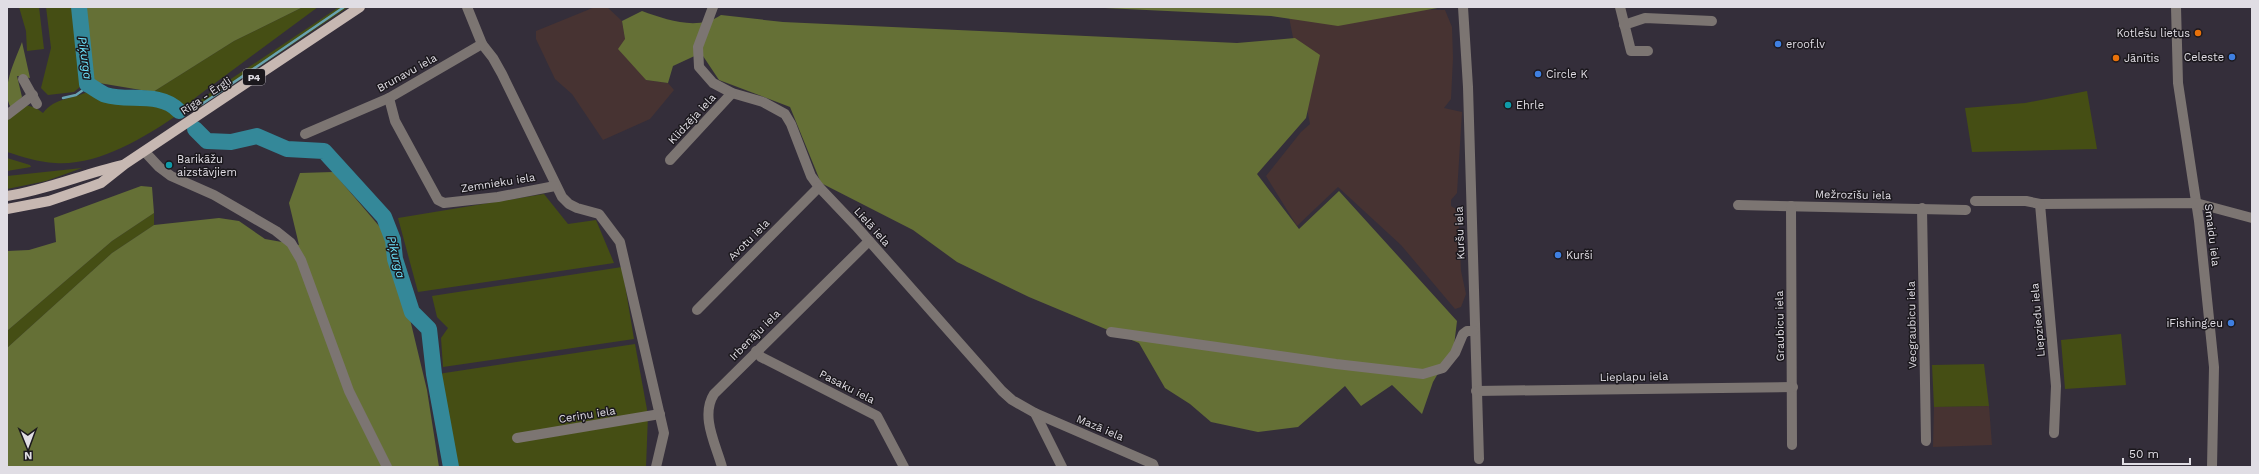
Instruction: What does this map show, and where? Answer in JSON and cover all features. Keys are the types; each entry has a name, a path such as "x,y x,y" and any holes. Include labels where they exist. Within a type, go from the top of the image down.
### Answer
{"main road":[{"name":"Rīga - Ērgļi","path":"7,209 49,200 101,182 125,164 360,7"},
{"name":"Rīga - Ērgļi","path":"7,196 46,188 96,171 125,164"}],"street":[{"path":"467,7 482,44 493,58 502,74 555,186 569,204 599,214 620,242 664,433 656,467"},
{"name":"Lielā iela","path":"713,7 698,47 699,67 713,83 732,93 763,102 785,114 791,124 811,176 818,187 1002,391 1012,400 1035,413"},
{"name":"Kuršu iela","path":"1463,7 1468,87 1474,331 1479,459"},
{"path":"1620,7 1631,51 1648,51"},
{"name":"Smaidu iela","path":"2176,7 2178,83 2196,203 2214,367 2212,467"},
{"path":"1624,25 1645,18 1712,21"},
{"name":"Brunavu iela","path":"305,134 389,98 482,44"},
{"path":"7,115 35,100 23,78"},
{"name":"Klīdzēja iela","path":"670,160 732,93"},
{"name":"Zemnieku iela","path":"389,98 395,121 438,200 444,203 498,197 555,186"},
{"path":"145,152 159,167 171,176 214,195 276,231 291,243 301,260 349,391 387,467"},
{"name":"Avotu iela","path":"697,310 818,187"},
{"path":"1975,201 2026,202 2040,204 2196,203 2252,218"},
{"name":"Liepziedu iela","path":"2040,204 2056,386 2054,433"},
{"name":"Mežrozīšu iela","path":"1738,205 1966,210"},
{"name":"Graubicu iela","path":"1790,206 1792,446"},
{"name":"Vecgraubicu iela","path":"1922,208 1926,441"},
{"name":"Irbenāju iela","path":"722,467 708,418 709,402 714,394 868,241"},
{"path":"1111,332 1423,374 1443,368 1455,353 1462,334 1467,331 1474,331"},
{"name":"Pasaku iela","path":"756,351 761,357 877,416 904,467"},
{"name":"Lieplapu iela","path":"1476,391 1792,387"},
{"path":"1035,413 1062,467"},
{"name":"Mazā iela","path":"1035,413 1153,464 1154,467"},
{"name":"Ceriņu iela","path":"517,438 660,414"}],"shaded area":[{"path":"595,7 607,7 622,21 625,39 646,80 668,83 674,90 650,119 603,140 572,94 555,79 536,39 536,31"},
{"path":"1287,7 1445,10 1452,27 1453,58 1451,99 1444,108 1462,112 1457,193 1451,200 1451,206 1458,210 1461,271 1466,294 1461,307 1455,309 1401,245 1338,187 1297,226 1266,176 1301,132 1310,124"},
{"path":"1989,406 1992,445 1933,447 1934,407"}],"green space":[{"path":"19,7 39,7 44,49 27,51 26,31"},
{"path":"46,7 71,7 77,29 81,86 74,92 48,95 41,88 51,48"},
{"path":"86,7 303,7 234,41 153,92 93,82"},
{"path":"303,7 318,7 199,95 194,99 193,105 184,111 180,105 153,92 234,41"},
{"path":"339,7 348,7 199,107 201,100 204,97"},
{"path":"1084,7 1443,7 1338,26 1271,16"},
{"path":"642,11 662,18 692,23 712,20 721,15 783,22 1237,43 1295,38 1320,55 1306,118 1257,174 1299,229 1339,191 1457,321 1454,346 1433,382 1422,414 1392,385 1361,406 1345,386 1298,427 1258,432 1211,422 1190,404 1165,388 1139,343 1029,297 957,262 913,230 821,183 790,107 719,80 701,53 673,66 668,83 646,80 618,49 625,39 622,21"},
{"path":"22,42 30,78 17,76 22,97 11,108 7,92 8,84"},
{"path":"89,91 105,98 170,109 176,116 134,142 103,156 87,160 71,163 55,163 31,159 7,152 7,119 26,105 36,108 43,113 59,101"},
{"path":"2087,91 2097,149 1972,152 1965,108 2025,103"},
{"path":"7,158 30,165 31,167 7,171"},
{"path":"82,168 46,181 7,189 7,176"},
{"path":"333,172 391,240 427,390 439,467 7,467 7,348 112,253 154,225 219,218 239,221 265,239 299,245 289,203 300,173"},
{"path":"141,186 152,187 154,213 112,241 7,331 7,251 29,250 56,242 54,218"},
{"path":"544,194 568,224 596,220 614,263 418,292 398,218"},
{"path":"154,213 154,225 112,253 7,348 7,331 112,241"},
{"path":"622,267 634,339 443,367 441,338 448,328 437,317 432,296"},
{"path":"2121,334 2126,385 2065,389 2061,340"},
{"path":"635,344 648,415 646,467 456,467 438,374"},
{"path":"1984,364 1989,406 1934,407 1932,365"}],"waterway":[{"name":"Piķurga","path":"79,7 87,84 106,95 163,101 179,111"},
{"path":"202,104 344,7"},
{"path":"63,98 76,95 90,85"},
{"name":"Piķurga","path":"195,129 207,141 231,142 257,136 287,149 324,151 384,217 393,240 395,259 412,312 429,329 434,374 451,467"}],"place":[{"name":"Kotlešu lietus","path":"2198,33"},
{"name":"eroof.lv","path":"1778,44"},
{"name":"Celeste","path":"2232,57"},
{"name":"Jānītis","path":"2116,58"},
{"name":"Circle K","path":"1538,74"},
{"name":"Ehrle","path":"1508,105"},
{"name":"Barikāžu aizstāvjiem","path":"169,165"},
{"name":"Kurši","path":"1558,255"},
{"name":"iFishing.eu","path":"2231,323"}]}
